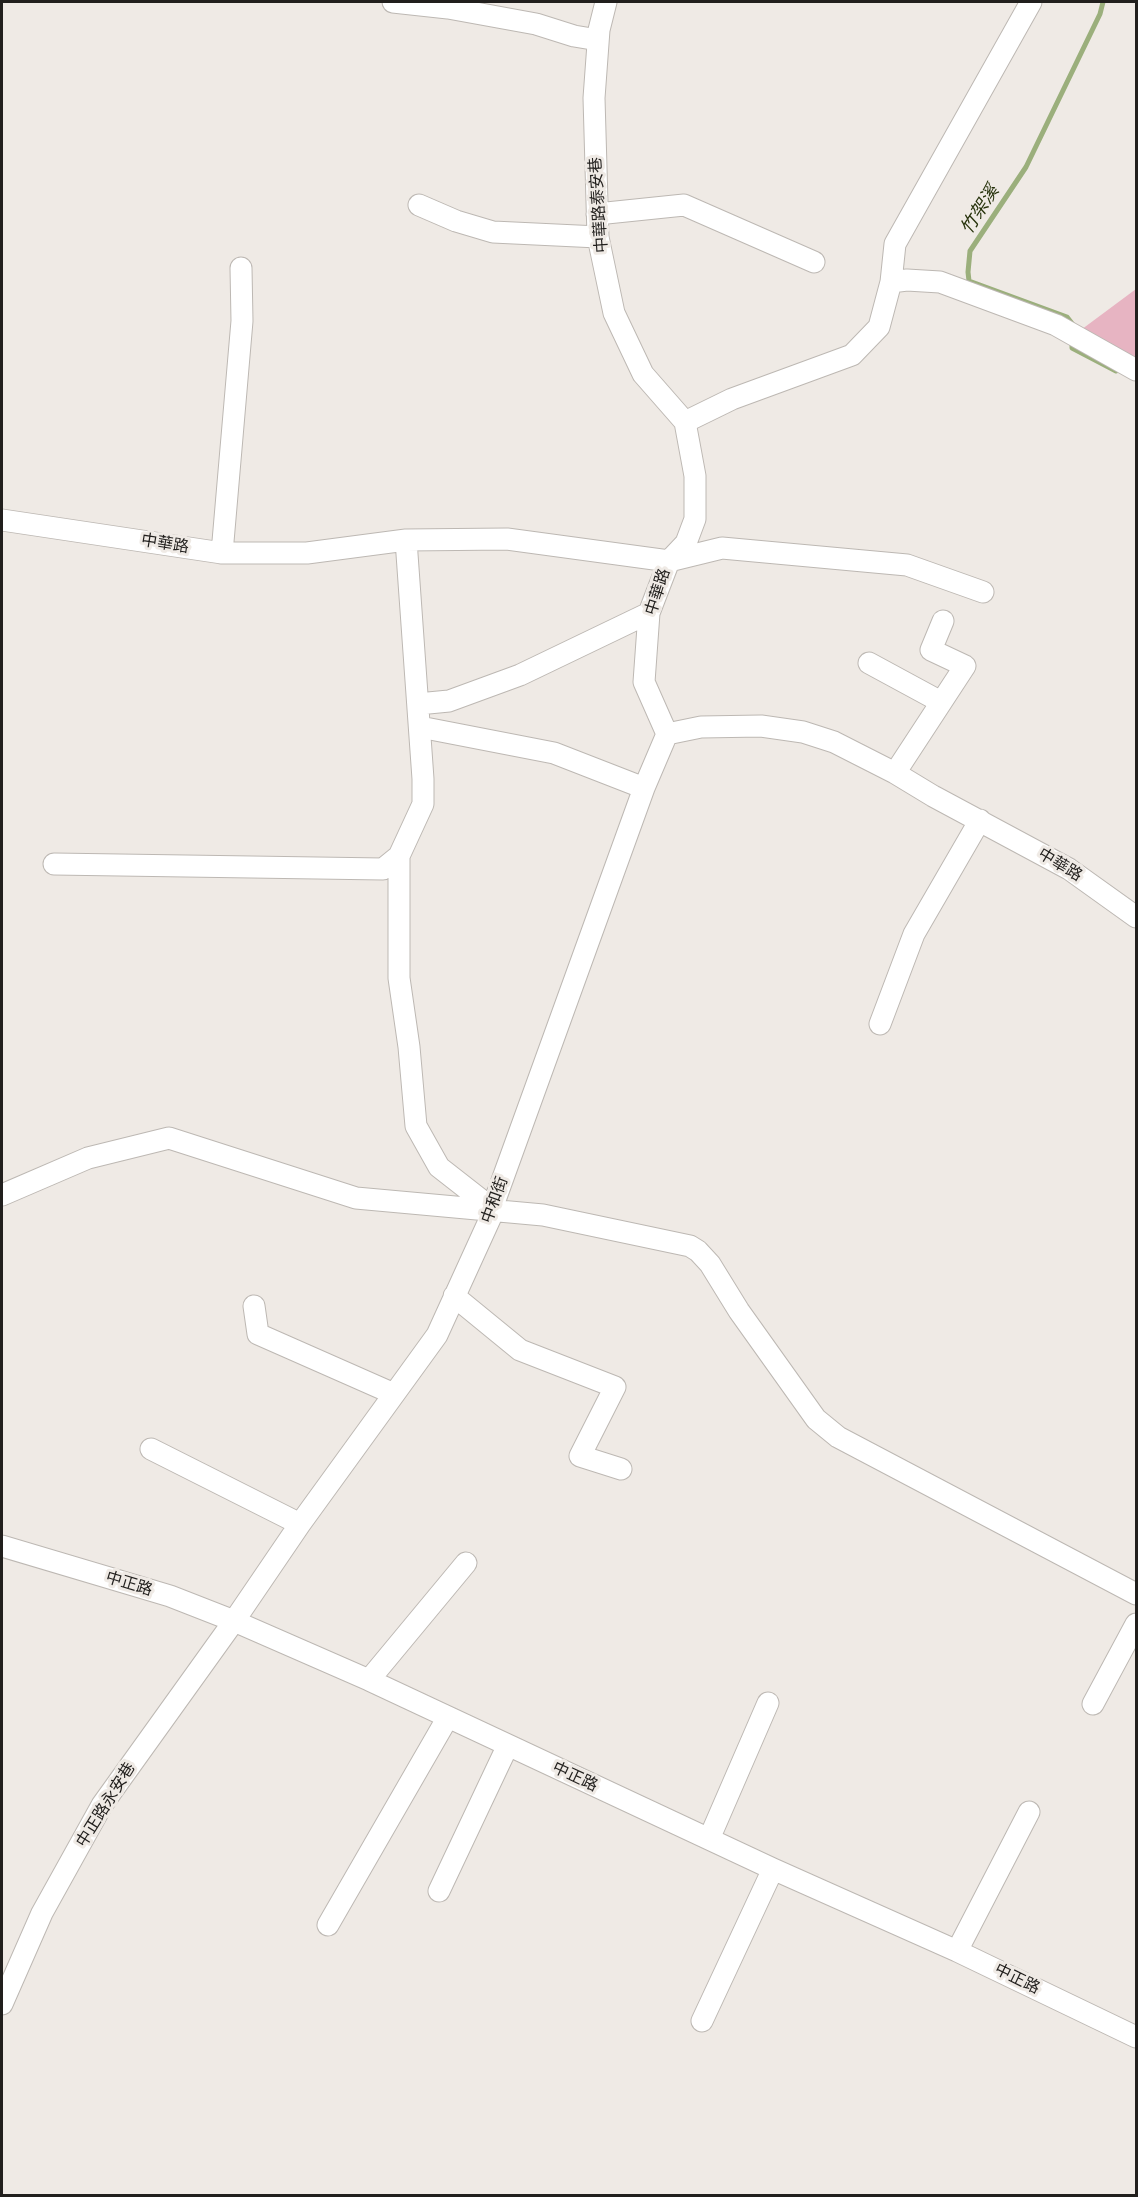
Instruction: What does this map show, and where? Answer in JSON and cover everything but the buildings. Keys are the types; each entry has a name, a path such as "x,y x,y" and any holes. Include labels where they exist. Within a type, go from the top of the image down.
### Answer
{"street":[{"path":"393,2 448,8 514,20 598,40"},
{"name":"中華路泰安巷","path":"606,2 598,40 594,98 598,237 615,313 643,374 685,422"},
{"path":"669,561 686,543 695,519 695,476 685,422 732,399 852,355 879,327 891,282 895,244 1031,2"},
{"path":"419,205 456,221 493,232 598,237"},
{"path":"597,214 684,205 814,262"},
{"path":"222,552 242,321 241,268"},
{"path":"891,282 907,280 940,282 1073,334 1137,370"},
{"name":"中華路","path":"2,520 222,552 307,553 406,540 507,539 669,561 649,613 644,682 667,734 701,727 761,726 803,732 834,742 1069,868 1137,917"},
{"path":"406,540 420,728 423,804 399,856 399,978 409,1047 416,1126 439,1167 494,1210"},
{"path":"669,561 722,548 841,557 908,565 983,592"},
{"path":"418,704 449,701 520,675 649,613"},
{"path":"895,773 965,666 931,650 943,621"},
{"path":"869,663 941,702"},
{"path":"420,728 554,753 644,788"},
{"name":"中和街","path":"234,1621 300,1524 437,1335 494,1210 499,1189 644,788 667,734"},
{"path":"880,1024 914,934 980,820"},
{"path":"54,864 383,869 399,856"},
{"path":"2,1195 88,1158 170,1138 356,1198 543,1215 690,1246 710,1264 739,1311 816,1419 838,1437 1137,1594"},
{"path":"454,1296 520,1350 615,1387 580,1455 621,1469"},
{"path":"254,1306 258,1334 394,1394"},
{"path":"151,1449 300,1524"},
{"name":"中正路","path":"2,1546 170,1596 234,1621 369,1680 773,1869 957,1951 1137,2037"},
{"path":"369,1680 466,1563"},
{"name":"中正路永安巷","path":"2,2004 42,1912 102,1805 234,1621"},
{"path":"1094,1704 1137,1624"},
{"path":"709,1839 768,1703"},
{"path":"328,1925 448,1717"},
{"path":"439,1891 508,1745"},
{"path":"957,1951 1029,1812"},
{"path":"702,2021 773,1869"}],"shaded area":[{"path":"1136,289 1136,373 1066,341"}],"waterway":[{"name":"竹架溪","path":"1074,326 1067,317 969,281 968,272 970,251 1026,167 1100,14 1103,2"},
{"name":"竹架溪","path":"1072,341 1072,348 1116,371"}]}
